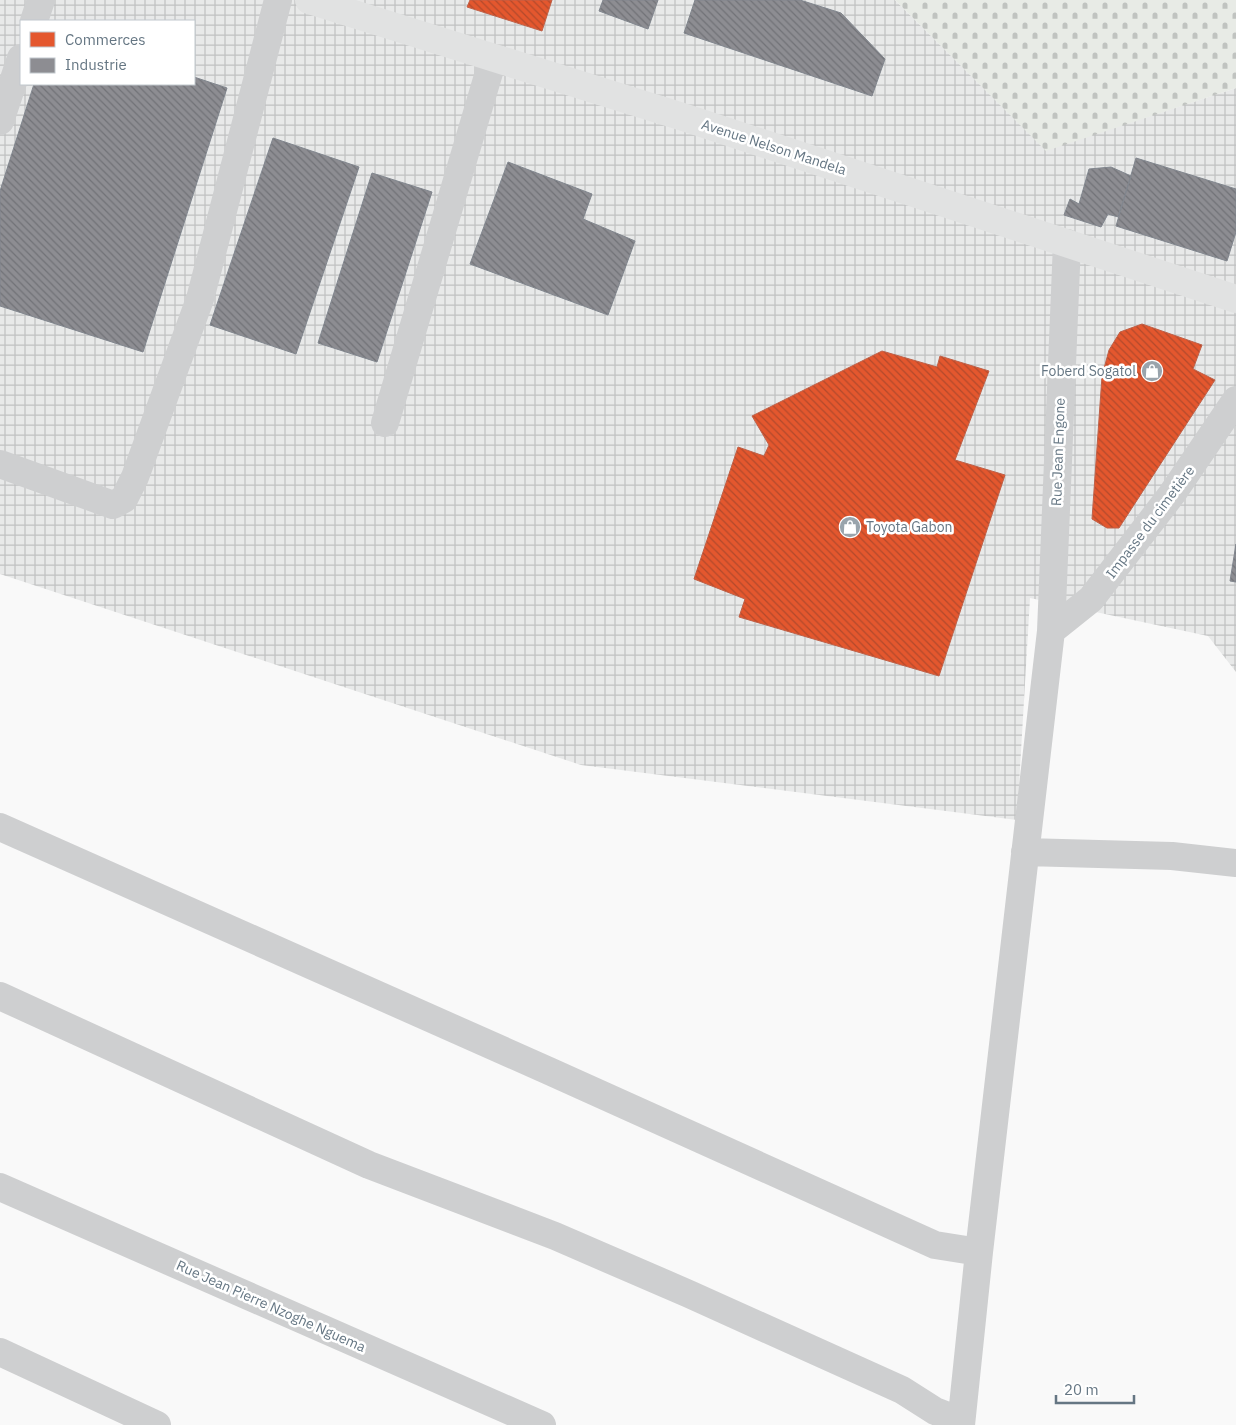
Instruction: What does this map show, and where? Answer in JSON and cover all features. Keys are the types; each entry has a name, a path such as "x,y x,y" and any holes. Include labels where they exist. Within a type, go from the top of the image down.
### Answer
{"main road":[{"name":"Avenue Nelson Mandela","path":"309,0 683,117 1236,299"}],"street":[{"path":"34,20 41,0"},
{"path":"0,464 112,505 124,499 135,477 200,299 278,0"},
{"path":"385,423 492,58"},
{"path":"0,121 20,61"},
{"name":"Rue Jean Engone","path":"961,1423 1051,631 1067,243"},
{"name":"Impasse du cimetière","path":"1051,631 1091,599 1172,494 1236,400"},
{"path":"0,827 935,1245 979,1252"},
{"path":"1025,852 1172,856 1236,863"},
{"path":"0,996 370,1164 555,1236 680,1290 902,1390 935,1411 961,1423"},
{"name":"Rue Jean Pierre Nzoghe Nguema","path":"0,1187 542,1425"},
{"path":"0,1352 157,1425"}],"shaded area":[{"path":"0,0 895,0 1046,150 1236,88 1236,672 1208,636 1030,598 1017,820 581,765 0,574"}],"green space":[{"path":"895,0 1236,0 1236,88 1046,151"}],"building: Commerces":[{"path":"470,0 552,0 542,31 467,7"},
{"path":"1142,324 1202,345 1193,369 1215,380 1119,528 1107,528 1092,519 1102,376 1109,350 1120,332"},
{"name":"Toyota Gabon","path":"882,351 937,367 940,356 989,371 955,460 1005,475 939,676 739,617 745,599 694,579 738,447 764,456 769,445 752,416"}],"building: Industrie":[{"path":"603,0 658,0 648,29 599,11"},
{"path":"695,0 800,0 841,13 885,59 872,96 684,33"},
{"path":"195,77 227,88 143,352 0,306 0,191 34,85 195,85"},
{"path":"273,138 359,167 296,354 210,325"},
{"path":"1136,158 1236,189 1236,232 1227,261 1116,226"},
{"path":"508,162 592,194 583,219 635,241 608,315 470,264"},
{"path":"1111,167 1131,176 1118,217 1108,214 1101,227 1064,215 1070,199 1079,204 1089,169"},
{"path":"372,173 432,192 377,362 318,343"},
{"path":"1236,544 1236,582 1230,581"}],"place":[{"name":"Foberd Sogatol","path":"1152,371"},
{"name":"Toyota Gabon","path":"850,527"}]}
